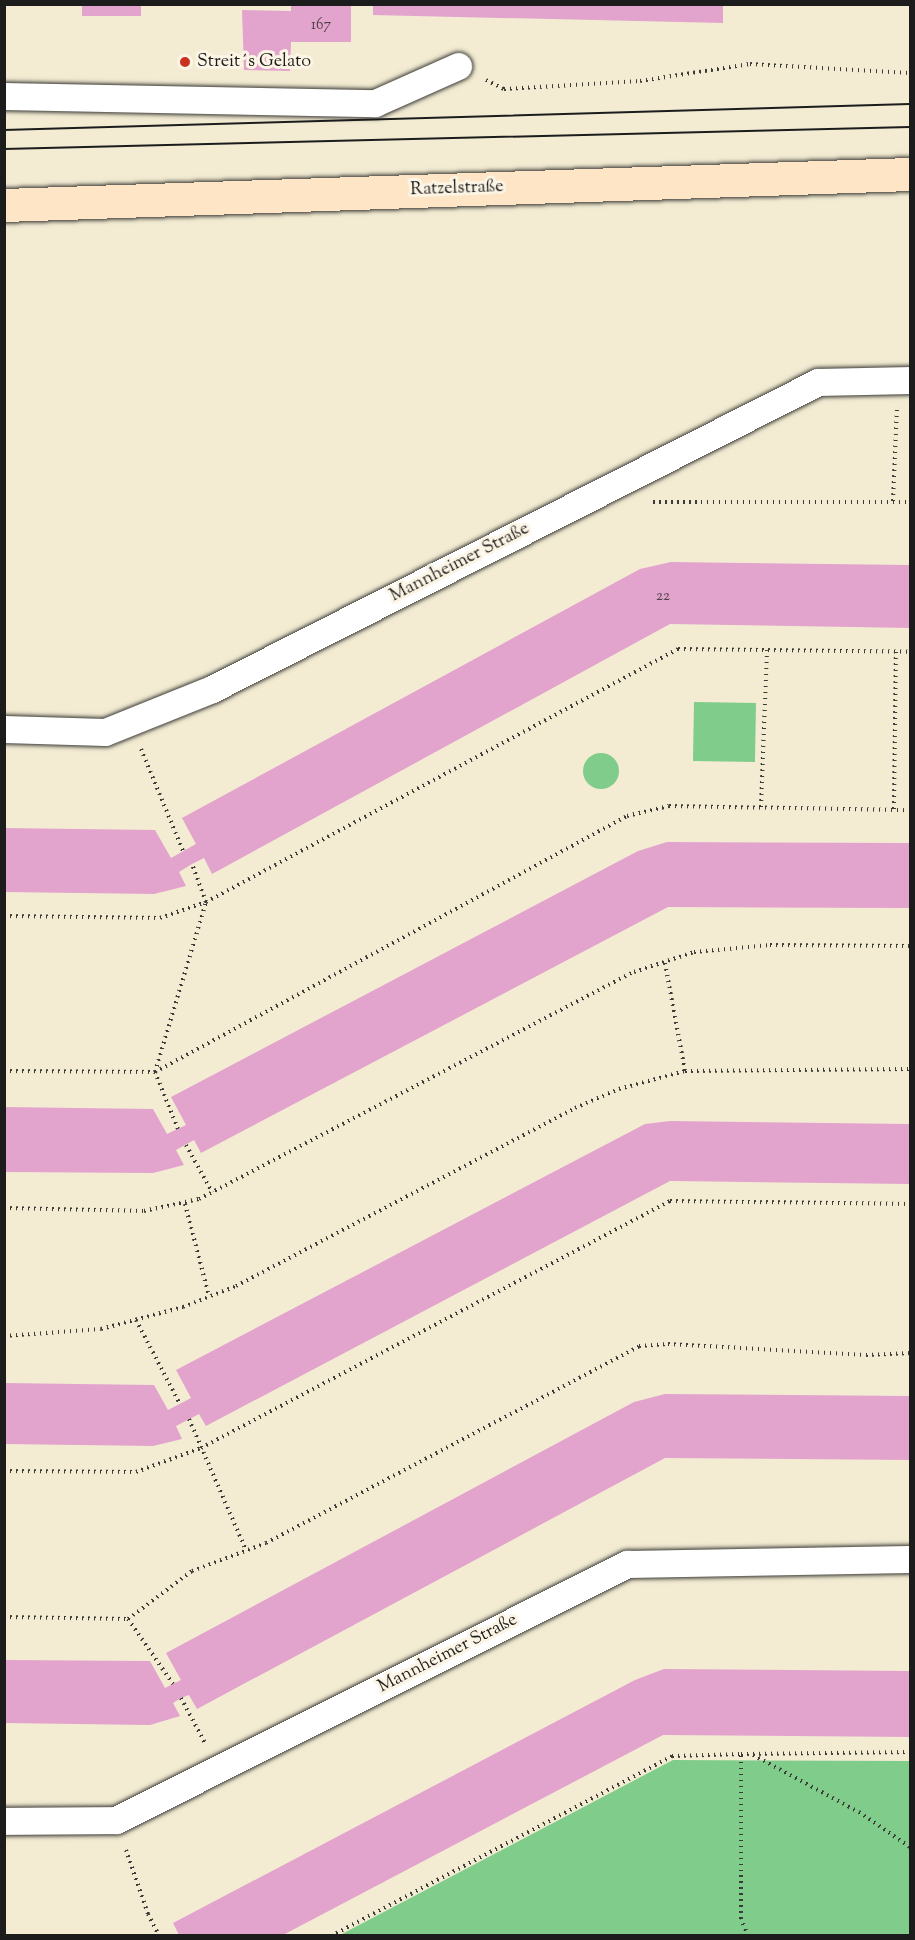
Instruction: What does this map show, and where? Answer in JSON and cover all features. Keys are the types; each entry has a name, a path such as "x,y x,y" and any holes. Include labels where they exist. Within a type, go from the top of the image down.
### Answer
{"main road":[{"name":"Ratzelstraße","path":"4,205 910,174"}],"street":[{"path":"4,96 375,103 458,66"},
{"name":"Mannheimer Straße","path":"4,729 105,732 221,684 818,382 904,380"},
{"name":"Mannheimer Straße","path":"4,1821 116,1820 627,1564 910,1559"}],"path":[{"path":"504,88 640,81 750,64 871,74 910,73"},
{"path":"892,501 904,380"},
{"path":"650,502 910,502"},
{"path":"4,916 160,918 206,902 678,649 910,651"},
{"path":"761,807 767,650"},
{"path":"894,809 896,651"},
{"path":"130,722 183,851"},
{"path":"4,1071 155,1072 627,816 669,806 910,810"},
{"path":"178,1129 155,1072 206,902 192,864"},
{"path":"4,1208 144,1211 185,1204 634,972 694,952 770,945 910,946"},
{"path":"665,963 685,1071"},
{"path":"4,1336 91,1330 136,1320 236,1286 575,1108 619,1089 685,1071 910,1069"},
{"path":"186,1145 212,1192"},
{"path":"4,1471 136,1472 201,1448 670,1201 910,1204"},
{"path":"185,1204 208,1296"},
{"path":"136,1320 180,1404"},
{"path":"4,1617 128,1619 192,1570 246,1550 639,1346 668,1344 866,1354 910,1353"},
{"path":"189,1419 246,1550"},
{"path":"128,1619 173,1684"},
{"path":"181,1698 218,1769"},
{"path":"332,1935 672,1756 910,1752"},
{"path":"741,1754 741,1919 748,1935"},
{"path":"751,1754 859,1812 910,1847"},
{"path":"116,1820 148,1914 159,1935"}],"green space":[{"path":"694,702 756,703 755,762 693,761"},
{"path":"601,753 614,758 619,771 614,784 601,789 588,784 583,771 588,758"},
{"path":"673,1760 910,1761 910,1935 340,1935"}],"building":[{"path":"82,4 141,4 141,16 82,16"},
{"path":"291,4 351,4 351,42 291,42 290,71 244,70 242,10 291,11"},
{"path":"373,4 723,4 723,23 373,15"},
{"path":"671,562 910,565 910,628 670,624 212,874 204,858 192,864 179,872 186,886 154,894 4,892 4,828 155,830 171,858 196,844 182,818 640,569"},
{"path":"667,842 910,843 910,908 668,907 201,1153 194,1140 176,1150 184,1165 153,1173 4,1172 4,1107 153,1109 167,1134 186,1125 171,1097 638,851"},
{"path":"670,1121 910,1124 910,1184 670,1181 206,1426 199,1414 176,1426 182,1439 153,1446 4,1444 4,1383 154,1385 168,1410 191,1398 176,1370 645,1124"},
{"path":"665,1394 910,1396 910,1460 665,1458 197,1709 189,1695 181,1698 173,1703 180,1716 150,1725 4,1723 4,1660 150,1661 165,1688 181,1680 166,1653 634,1402"},
{"path":"664,1669 910,1671 910,1737 663,1735 283,1935 179,1935 173,1923 635,1680"}],"tram line":[{"path":"4,130 910,104"},
{"path":"4,149 910,127"}],"place":[{"name":"Streit´s Gelato","path":"185,62"}]}
